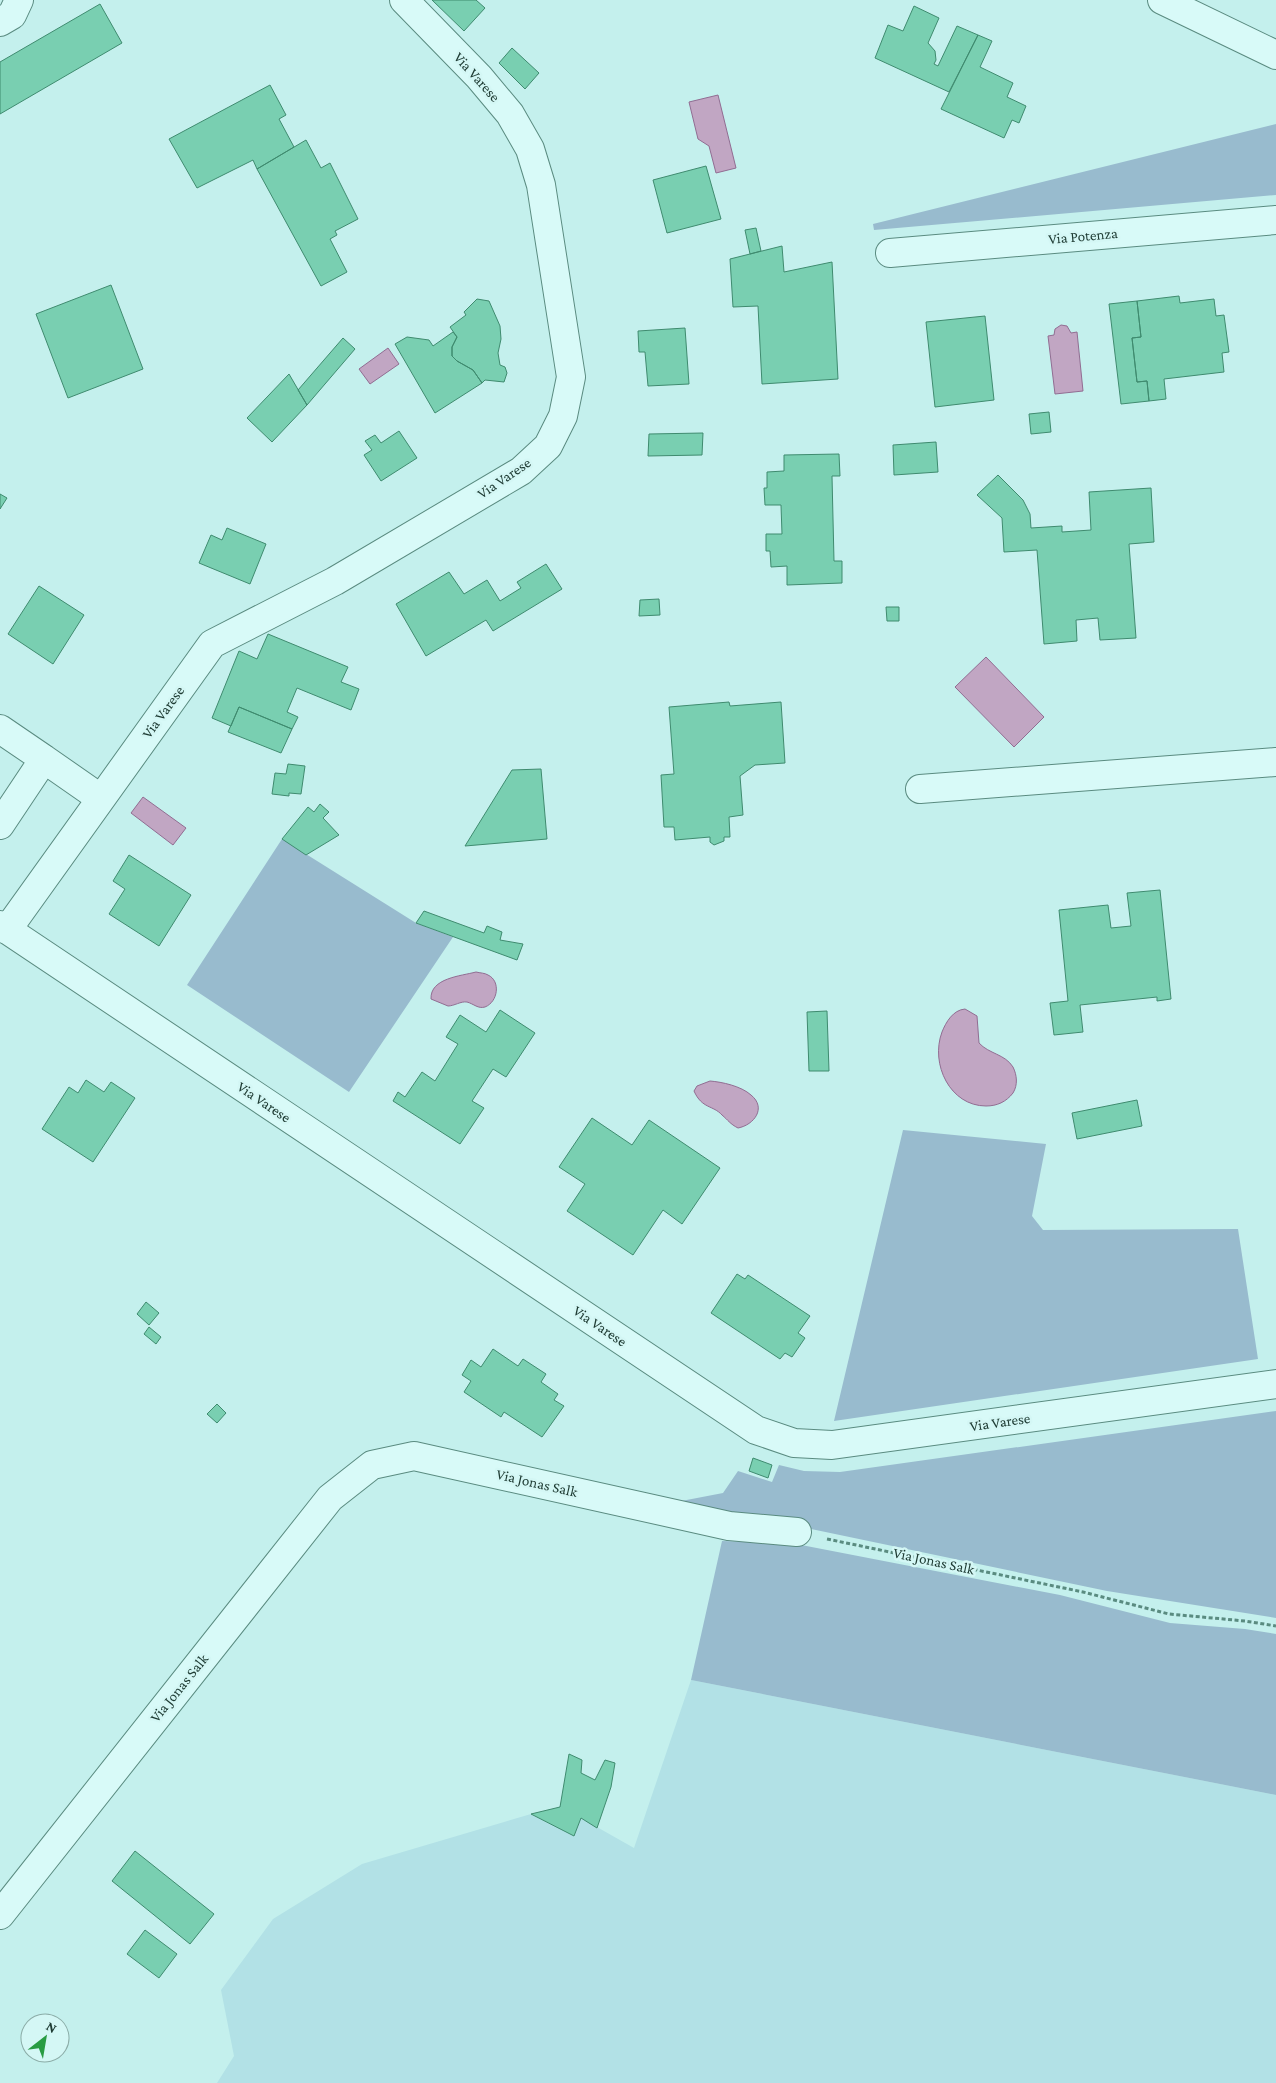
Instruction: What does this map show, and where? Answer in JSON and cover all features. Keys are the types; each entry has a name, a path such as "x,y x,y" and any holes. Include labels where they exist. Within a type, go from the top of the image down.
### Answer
{"street":[{"path":"0,22 12,16 20,0"},
{"name":"Via Varese","path":"404,0 479,77 510,114 530,149 541,185 571,377 563,416 548,446 521,471 335,582 212,644 4,928 756,1430 794,1443 832,1445 1276,1384"},
{"path":"1162,0 1276,55"},
{"name":"Via Potenza","path":"890,253 1276,220"},
{"path":"0,729 100,798"},
{"path":"0,825 44,759"},
{"path":"920,789 1276,762"},
{"name":"Via Jonas Salk","path":"0,1915 330,1498 372,1465 414,1456 728,1526 796,1532"}],"path":[{"name":"Via Jonas Salk","path":"796,1532 1083,1592 1169,1614 1245,1620 1276,1626"}],"shaded area":[{"path":"718,95 736,168 716,173 709,146 698,139 689,102"},
{"path":"1276,124 1276,195 874,230 873,224"},
{"path":"1061,325 1067,326 1071,333 1077,332 1083,391 1055,394 1048,336 1054,335 1055,329"},
{"path":"388,348 399,364 370,384 359,369"},
{"path":"986,657 1044,717 1014,747 955,687"},
{"path":"143,797 186,828 173,845 131,813"},
{"path":"282,839 416,923 453,937 349,1092 187,985"},
{"path":"476,972 487,974 495,982 496,991 493,1001 485,1007 465,1002 448,1006 431,999 432,992 441,982"},
{"path":"965,1009 977,1016 979,1043 987,1050 1006,1059 1013,1067 1016,1077 1015,1090 1007,1099 998,1104 986,1106 973,1104 962,1099 946,1081 941,1069 939,1044 942,1032 954,1014"},
{"path":"710,1081 726,1083 751,1095 758,1105 758,1110 753,1120 738,1128 719,1112 700,1101 694,1091 697,1086"},
{"path":"903,1130 1046,1144 1032,1216 1043,1230 1238,1229 1258,1359 834,1421"},
{"path":"1276,1411 1276,1618 1107,1591 792,1525 671,1503 723,1493 738,1471 772,1482 779,1465 804,1471 840,1472"},
{"path":"722,1541 791,1543 1060,1595 1170,1623 1245,1629 1276,1634 1276,1795 691,1680"},
{"path":"691,1680 1276,1795 1276,2083 217,2083 234,2056 221,1990 273,1919 362,1864 531,1814 574,1836 581,1818 634,1848"}],"building":[{"path":"432,0 476,0 485,8 464,31"},
{"path":"100,4 122,43 0,114 0,62"},
{"path":"914,6 939,18 928,43 935,51 936,60 934,64 938,66 957,26 978,35 949,92 875,58 888,25 903,31"},
{"path":"978,35 992,41 980,67 1013,83 1007,97 1026,106 1019,123 1012,120 1004,138 941,109"},
{"path":"512,48 539,73 525,89 499,63"},
{"path":"270,85 286,115 279,119 294,147 257,169 253,160 197,188 169,139"},
{"path":"306,140 321,168 330,163 358,219 335,231 337,235 330,239 347,272 321,286 257,169"},
{"path":"706,166 721,219 667,233 653,180"},
{"path":"756,228 761,251 750,254 745,230"},
{"path":"782,246 784,272 832,262 838,379 762,384 758,306 733,307 730,259"},
{"path":"111,285 143,369 68,398 36,314"},
{"path":"1179,296 1180,303 1214,299 1216,316 1224,315 1229,352 1222,353 1224,372 1164,379 1166,399 1149,401 1147,381 1137,382 1132,338 1141,337 1137,301"},
{"path":"477,299 489,301 500,326 501,339 498,353 500,365 505,367 507,373 504,382 485,380 482,383 473,370 452,356 452,347 457,337 450,327 466,315 464,312"},
{"path":"1137,301 1141,337 1132,338 1137,382 1147,381 1149,401 1121,404 1109,304"},
{"path":"985,316 994,400 935,407 926,322"},
{"path":"685,328 689,384 648,386 645,352 639,352 638,331"},
{"path":"453,332 457,337 452,347 452,356 473,370 482,383 435,413 395,344 407,337 429,340 433,346"},
{"path":"343,338 355,349 307,405 298,390"},
{"path":"289,374 307,405 272,442 247,418"},
{"path":"1049,412 1051,432 1031,434 1029,414"},
{"path":"399,431 417,458 381,481 364,455 372,450 365,441 375,435 381,443"},
{"path":"703,433 702,455 648,456 649,434"},
{"path":"936,442 938,472 894,475 893,445"},
{"path":"839,454 840,476 832,476 834,561 842,561 842,583 787,585 787,566 771,567 770,551 766,551 766,534 782,534 781,505 765,505 764,488 767,488 767,472 784,471 784,455"},
{"path":"998,475 1023,500 1030,514 1031,528 1062,526 1062,532 1091,530 1089,492 1151,488 1154,542 1129,544 1136,638 1100,640 1098,618 1076,620 1077,641 1044,644 1037,550 1004,552 1002,518 977,495"},
{"path":"0,494 7,498 0,509"},
{"path":"227,528 266,544 250,584 199,563 211,535 222,540"},
{"path":"546,564 562,589 493,631 486,620 426,656 396,604 449,572 464,594 487,580 500,601 521,588 517,582"},
{"path":"39,586 84,615 53,664 8,634"},
{"path":"659,599 660,615 639,616 640,600"},
{"path":"886,607 899,607 899,621 887,621"},
{"path":"268,634 348,667 341,682 359,689 351,710 297,688 287,712 298,717 292,729 239,707 231,726 212,718 239,651 257,659"},
{"path":"729,702 730,706 781,702 785,763 755,765 740,776 743,815 729,817 730,837 724,837 724,841 714,845 710,842 710,837 675,840 674,827 664,827 661,775 674,774 669,707"},
{"path":"239,707 292,729 281,753 228,732"},
{"path":"288,764 305,766 301,794 289,793 289,796 272,794 275,773 286,774"},
{"path":"541,769 547,839 465,846 512,770"},
{"path":"320,804 329,812 323,818 339,835 306,855 282,839 308,807 314,812"},
{"path":"129,855 191,895 159,946 109,914 125,889 113,881"},
{"path":"1160,890 1171,999 1157,1001 1157,997 1080,1005 1083,1032 1054,1035 1050,1003 1068,1001 1059,910 1108,905 1111,928 1131,926 1127,893"},
{"path":"424,911 484,933 487,926 502,932 500,940 523,944 517,960 416,923"},
{"path":"500,1010 535,1033 506,1077 493,1069 472,1101 484,1108 460,1144 393,1101 398,1092 405,1097 422,1072 435,1081 458,1044 446,1037 460,1015 486,1032"},
{"path":"827,1011 829,1071 809,1071 807,1012"},
{"path":"86,1080 104,1092 111,1082 135,1098 93,1162 42,1129 69,1087 78,1093"},
{"path":"1137,1100 1142,1126 1077,1139 1072,1113"},
{"path":"592,1118 632,1145 649,1120 720,1168 682,1224 663,1210 633,1255 567,1211 585,1184 559,1167"},
{"path":"737,1274 745,1279 748,1275 810,1316 798,1333 805,1338 792,1357 785,1353 780,1359 711,1313"},
{"path":"146,1302 159,1313 149,1325 137,1314"},
{"path":"149,1327 161,1337 156,1344 144,1334"},
{"path":"493,1349 518,1366 523,1359 546,1374 541,1382 558,1394 554,1400 564,1406 542,1437 504,1412 501,1417 464,1392 471,1381 462,1375 471,1360 481,1367"},
{"path":"217,1404 226,1413 217,1423 207,1414"},
{"path":"753,1458 772,1465 768,1478 749,1471"},
{"path":"569,1754 582,1760 581,1773 595,1780 605,1760 615,1763 611,1787 597,1828 581,1818 574,1836 531,1814 560,1807"},
{"path":"135,1851 214,1914 190,1944 112,1881"},
{"path":"145,1930 177,1954 159,1978 127,1954"}]}
